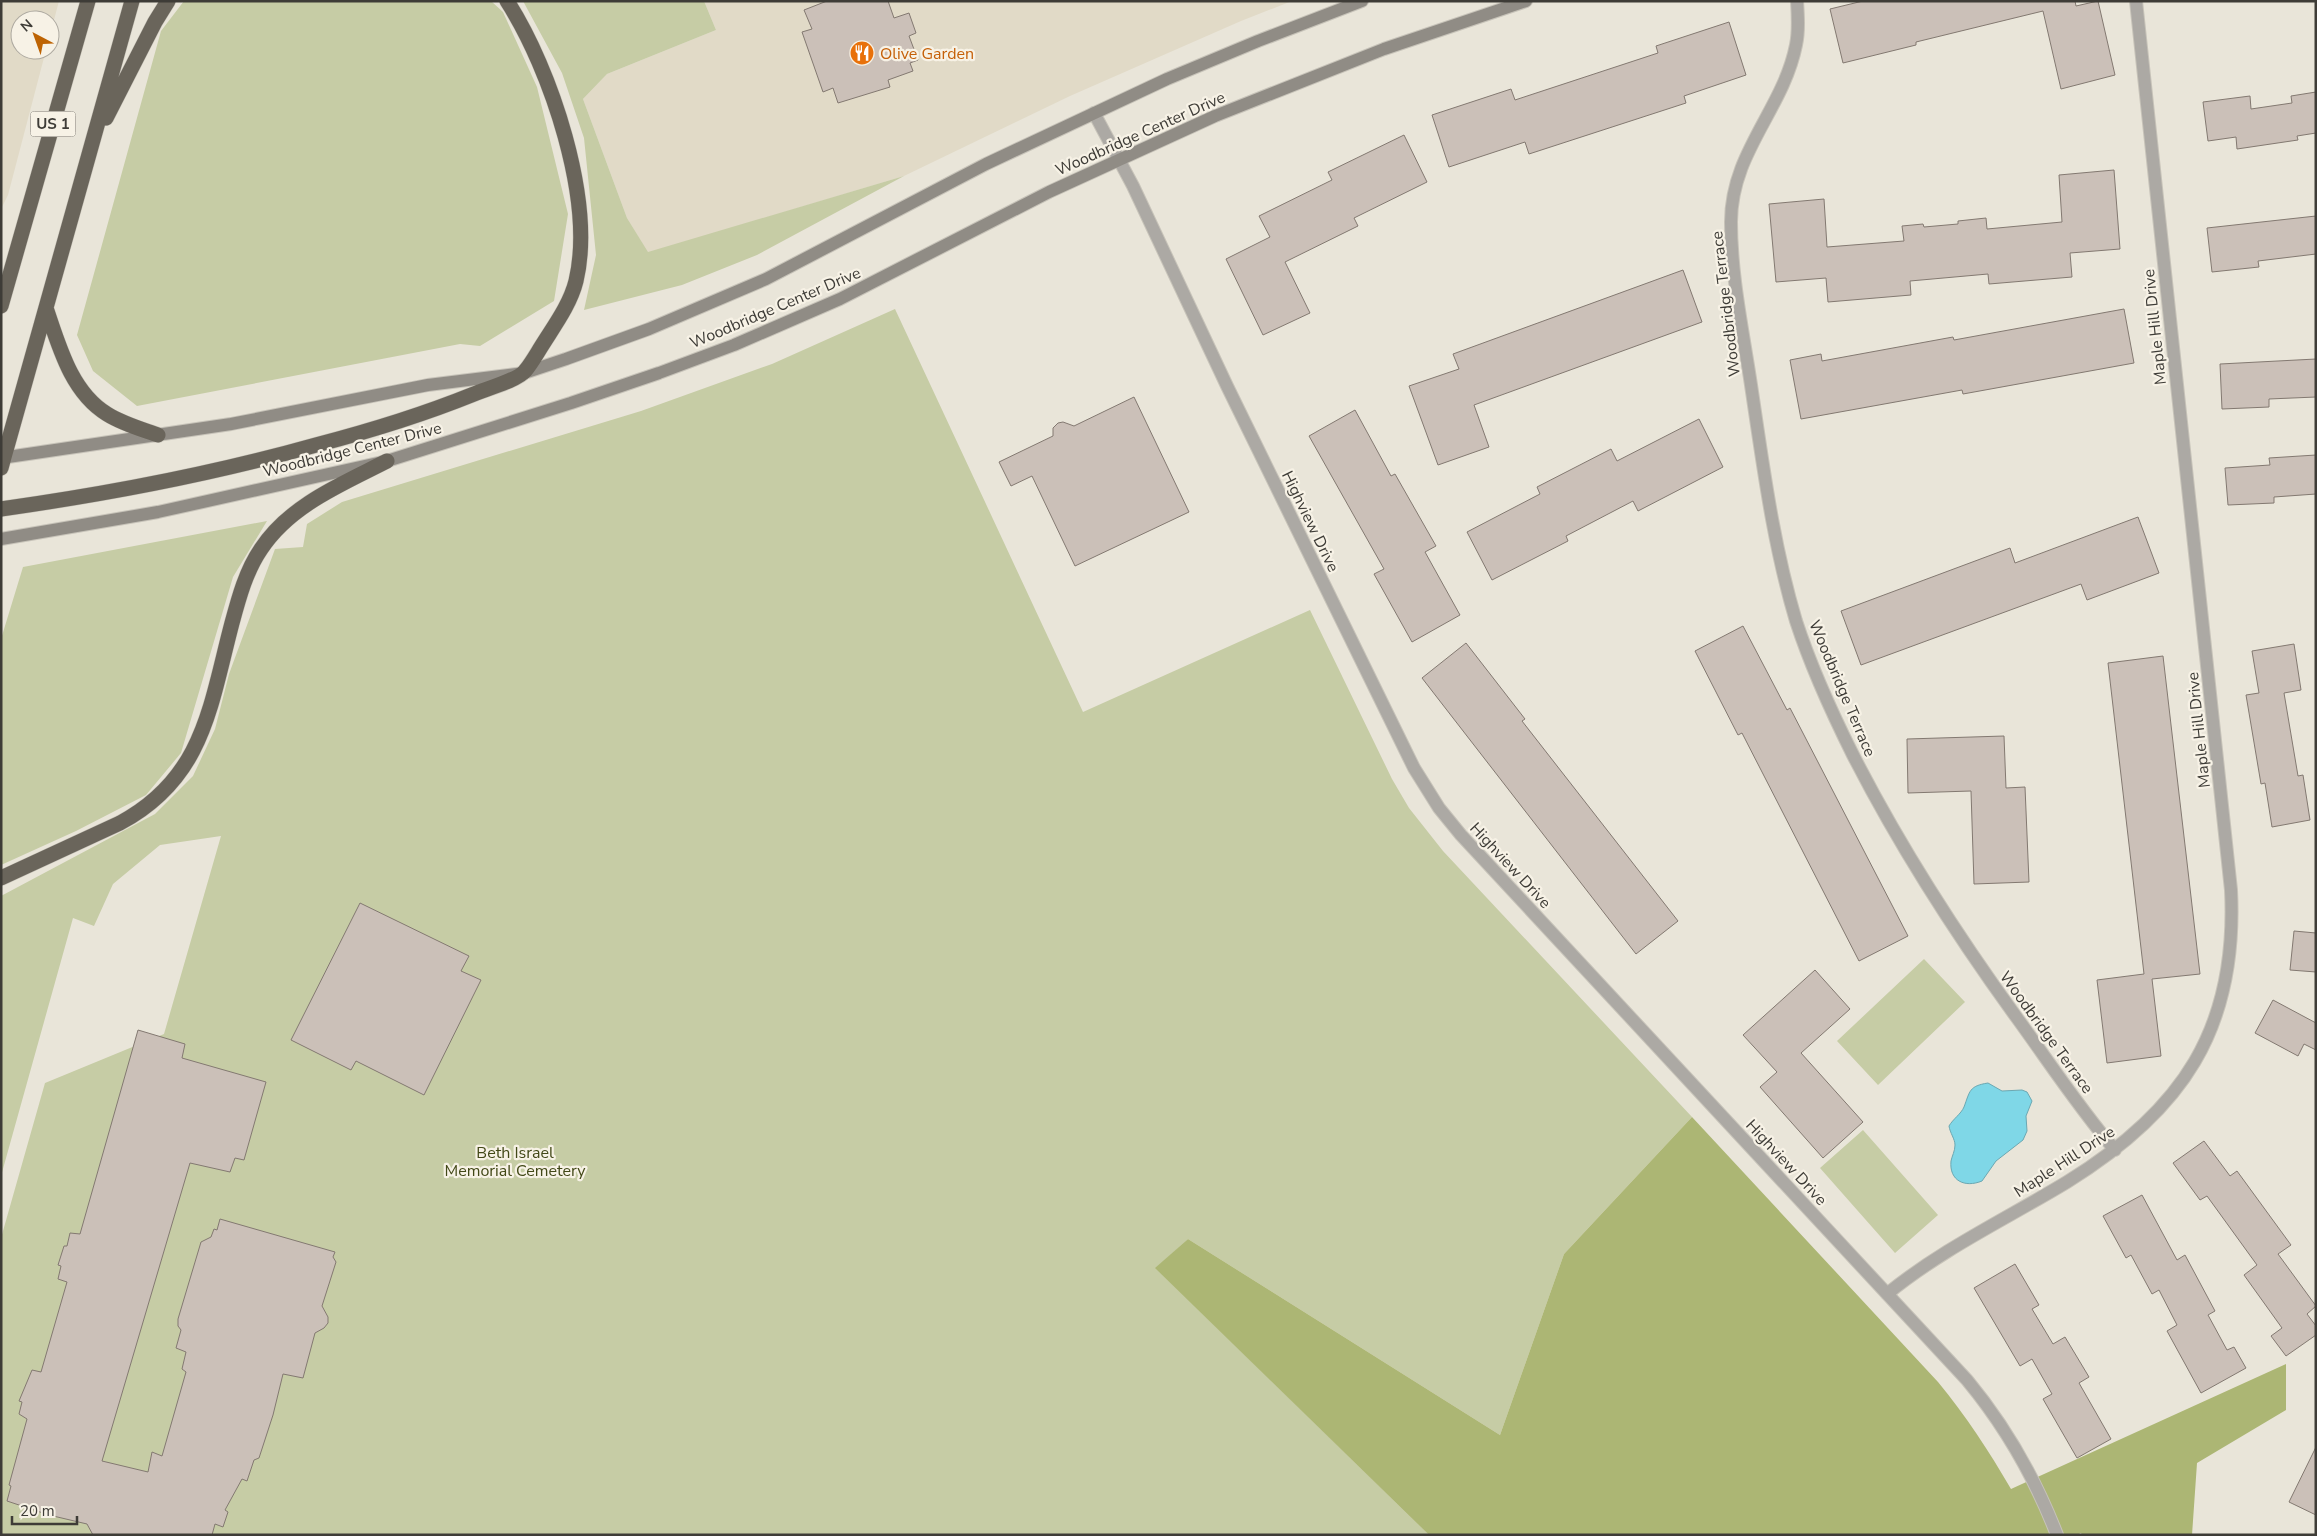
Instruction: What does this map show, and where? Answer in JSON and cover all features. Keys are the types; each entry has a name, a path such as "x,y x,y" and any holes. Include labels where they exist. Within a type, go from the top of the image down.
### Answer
{"highway":[{"name":"US 1","path":"1,306 88,1"},
{"name":"US 1","path":"2,462 132,1"},
{"path":"90,149 155,22 168,1"},
{"path":"1,509 137,488 280,455 432,411 524,373 560,317 572,294 579,266 581,232 574,179 558,118 529,38 507,1"},
{"path":"1,266 18,246"},
{"path":"46,308 67,366 89,398 108,415 158,436"},
{"path":"1,878 138,814 166,790 189,761 202,733 238,602 251,566 260,549 278,527 299,509 387,461"}],"street":[{"name":"Woodbridge Center Drive","path":"2,462 231,424 428,384 524,373 650,329 729,296 838,242 986,164 1094,112 1258,40 1362,1"},
{"name":"Woodbridge Center Drive","path":"1,539 158,512 387,461 598,394 742,341 881,280 1027,203 1119,159 1303,80 1433,32 1526,1"},
{"name":"Woodbridge Terrace","path":"1797,1 1798,31 1794,56 1741,166 1734,190 1731,219 1737,294 1772,524 1784,580 1815,673 1833,715 1884,814 1932,894 1980,967 2086,1114 2115,1150"},
{"name":"Maple Hill Drive","path":"1887,1294 1936,1257 2065,1183 2115,1150 2165,1104 2184,1080 2200,1054 2221,996 2229,957 2232,921 2231,890 2136,1"},
{"name":"Highview Drive","path":"1094,112 1119,159 1409,759 1430,795 1461,835 1967,1380 1992,1410 2029,1472 2057,1535"}],"shaded area":[{"path":"1,1 59,1 57,10 10,10 10,60 43,60 8,195 1,209"},
{"path":"704,1 1292,1 1241,21 1070,96 904,176 648,253 627,218 583,99 607,74 716,30"}],"green space":[{"path":"184,1 491,1 503,12 537,87 568,214 554,301 480,346 460,344 137,406 93,371 77,335 161,31"},
{"path":"523,1 704,1 716,30 607,74 583,99 627,218 648,252 904,176 757,255 682,285 584,310 596,255 584,138 562,73"},
{"name":"Beth Israel Memorial Cemetery","path":"895,309 1083,712 1310,610 1392,779 1409,808 1443,851 1692,1117 1564,1254 1500,1435 1188,1239 1156,1268 1429,1535 1,1535 1,1238 45,1083 164,1034 221,836 160,845 113,884 94,926 73,918 1,1176 1,896 155,814 193,776 215,729 229,674 275,549 303,547 307,524 342,502 641,411 772,364"},
{"path":"267,521 233,577 181,753 146,795 76,831 1,865 1,639 23,567"},
{"path":"1924,959 1965,1002 1878,1085 1837,1041"},
{"path":"1692,1117 1938,1382 1977,1434 2011,1489 2286,1364 2286,1410 2197,1463 2192,1535 2082,1535 2081,1533 2077,1535 1429,1535 1155,1268 1188,1239 1500,1435 1564,1254"},
{"path":"1863,1130 1938,1215 1895,1253 1820,1168"}],"water":[{"path":"1988,1083 2002,1091 2022,1090 2027,1092 2032,1101 2026,1116 2027,1131 2023,1140 1996,1161 1982,1181 1970,1184 1964,1183 1955,1178 1951,1168 1955,1145 1949,1126 1963,1110 1971,1090"}],"building":[{"name":"Olive Garden","path":"827,1 888,1 894,18 909,13 916,33 909,36 918,60 910,63 913,71 888,80 890,87 838,103 833,88 823,92 802,32 812,29 804,10"},
{"path":"1863,1 2075,1 2076,6 2098,1 2115,75 2061,89 2043,11 1916,42 1916,45 1843,63 1830,9"},
{"path":"1729,22 1746,75 1684,96 1686,103 1529,154 1525,142 1449,167 1432,115 1511,89 1515,100 1658,53 1656,46"},
{"path":"2316,92 2316,133 2297,136 2298,140 2237,149 2236,137 2208,141 2203,102 2250,96 2251,109 2292,103 2291,96"},
{"path":"1404,135 1427,182 1354,218 1358,226 1285,262 1310,313 1263,335 1226,259 1270,237 1259,216 1332,180 1328,172"},
{"path":"2114,170 2120,249 2070,253 2072,277 1989,284 1988,274 1910,281 1911,295 1828,302 1826,278 1776,282 1769,204 1824,199 1827,247 1904,241 1902,226 1923,224 1924,227 1958,224 1958,221 1986,218 1987,229 2062,222 2059,175"},
{"path":"2316,216 2316,254 2258,261 2259,267 2212,272 2207,228"},
{"path":"1683,270 1702,322 1474,405 1489,447 1438,465 1409,386 1459,369 1453,354"},
{"path":"2124,309 2134,363 1963,394 1962,390 1801,419 1790,360 1821,354 1822,361 1953,337 1954,340"},
{"path":"2316,359 2316,397 2269,399 2269,407 2222,409 2220,364"},
{"path":"1134,397 1189,512 1075,566 1032,476 1011,486 999,462 1053,436 1053,428 1058,423 1063,422 1074,426"},
{"path":"1355,410 1391,476 1395,474 1436,546 1425,552 1460,615 1412,642 1374,574 1384,569 1309,436"},
{"path":"1699,419 1723,467 1638,511 1633,501 1566,536 1568,541 1492,580 1467,532 1540,494 1537,487 1611,449 1617,461"},
{"path":"2316,455 2316,494 2274,497 2274,503 2228,505 2225,468 2270,465 2269,458"},
{"path":"2138,517 2159,573 2087,600 2081,584 1861,665 1841,611 2010,548 2015,563"},
{"path":"1743,626 1787,710 1790,708 1908,936 1859,961 1742,733 1738,735 1695,651"},
{"path":"1466,643 1525,719 1522,721 1678,921 1636,954 1422,678"},
{"path":"2294,644 2301,690 2284,693 2298,776 2303,775 2310,820 2272,827 2265,783 2261,784 2246,695 2259,693 2252,651"},
{"path":"2163,656 2200,974 2152,979 2161,1056 2107,1063 2097,980 2144,974 2108,663"},
{"path":"2004,736 2006,788 2025,787 2029,882 1974,884 1971,791 1908,793 1907,739"},
{"path":"360,903 469,956 461,971 481,980 424,1095 356,1061 351,1070 291,1040"},
{"path":"2294,931 2316,933 2316,972 2290,970"},
{"path":"1815,970 1850,1009 1801,1053 1863,1122 1823,1158 1760,1087 1777,1072 1743,1035"},
{"path":"2273,1000 2316,1023 2316,1050 2304,1044 2298,1056 2255,1033"},
{"path":"138,1030 185,1044 182,1058 266,1082 244,1160 235,1158 230,1172 190,1163 102,1461 148,1472 152,1452 162,1456 186,1372 182,1369 186,1352 176,1348 181,1330 178,1326 178,1319 201,1242 211,1237 214,1229 217,1230 220,1219 335,1252 333,1257 336,1262 322,1306 328,1317 328,1323 324,1328 315,1333 303,1378 283,1374 273,1415 259,1458 254,1460 247,1481 242,1479 225,1510 228,1512 223,1527 215,1524 212,1535 93,1535 87,1524 49,1515 7,1501 11,1486 9,1485 27,1419 19,1414 22,1402 19,1401 32,1370 41,1372 67,1282 58,1279 61,1266 58,1265 64,1246 67,1246 70,1233 80,1234"},
{"path":"2204,1141 2230,1176 2237,1171 2291,1245 2278,1254 2316,1306 2307,1314 2316,1326 2316,1335 2286,1356 2271,1336 2282,1328 2244,1275 2257,1265 2207,1196 2200,1200 2173,1163"},
{"path":"2142,1195 2177,1260 2185,1255 2215,1311 2208,1315 2227,1350 2234,1347 2246,1368 2201,1393 2167,1331 2177,1325 2159,1290 2152,1294 2131,1255 2126,1258 2103,1216"},
{"path":"2015,1264 2039,1305 2032,1309 2053,1344 2065,1337 2089,1377 2079,1383 2111,1439 2077,1458 2043,1399 2052,1394 2032,1359 2020,1366 1974,1288"},
{"path":"2316,1447 2316,1515 2289,1502"}],"place":[{"name":"Olive Garden","path":"862,53"}]}
